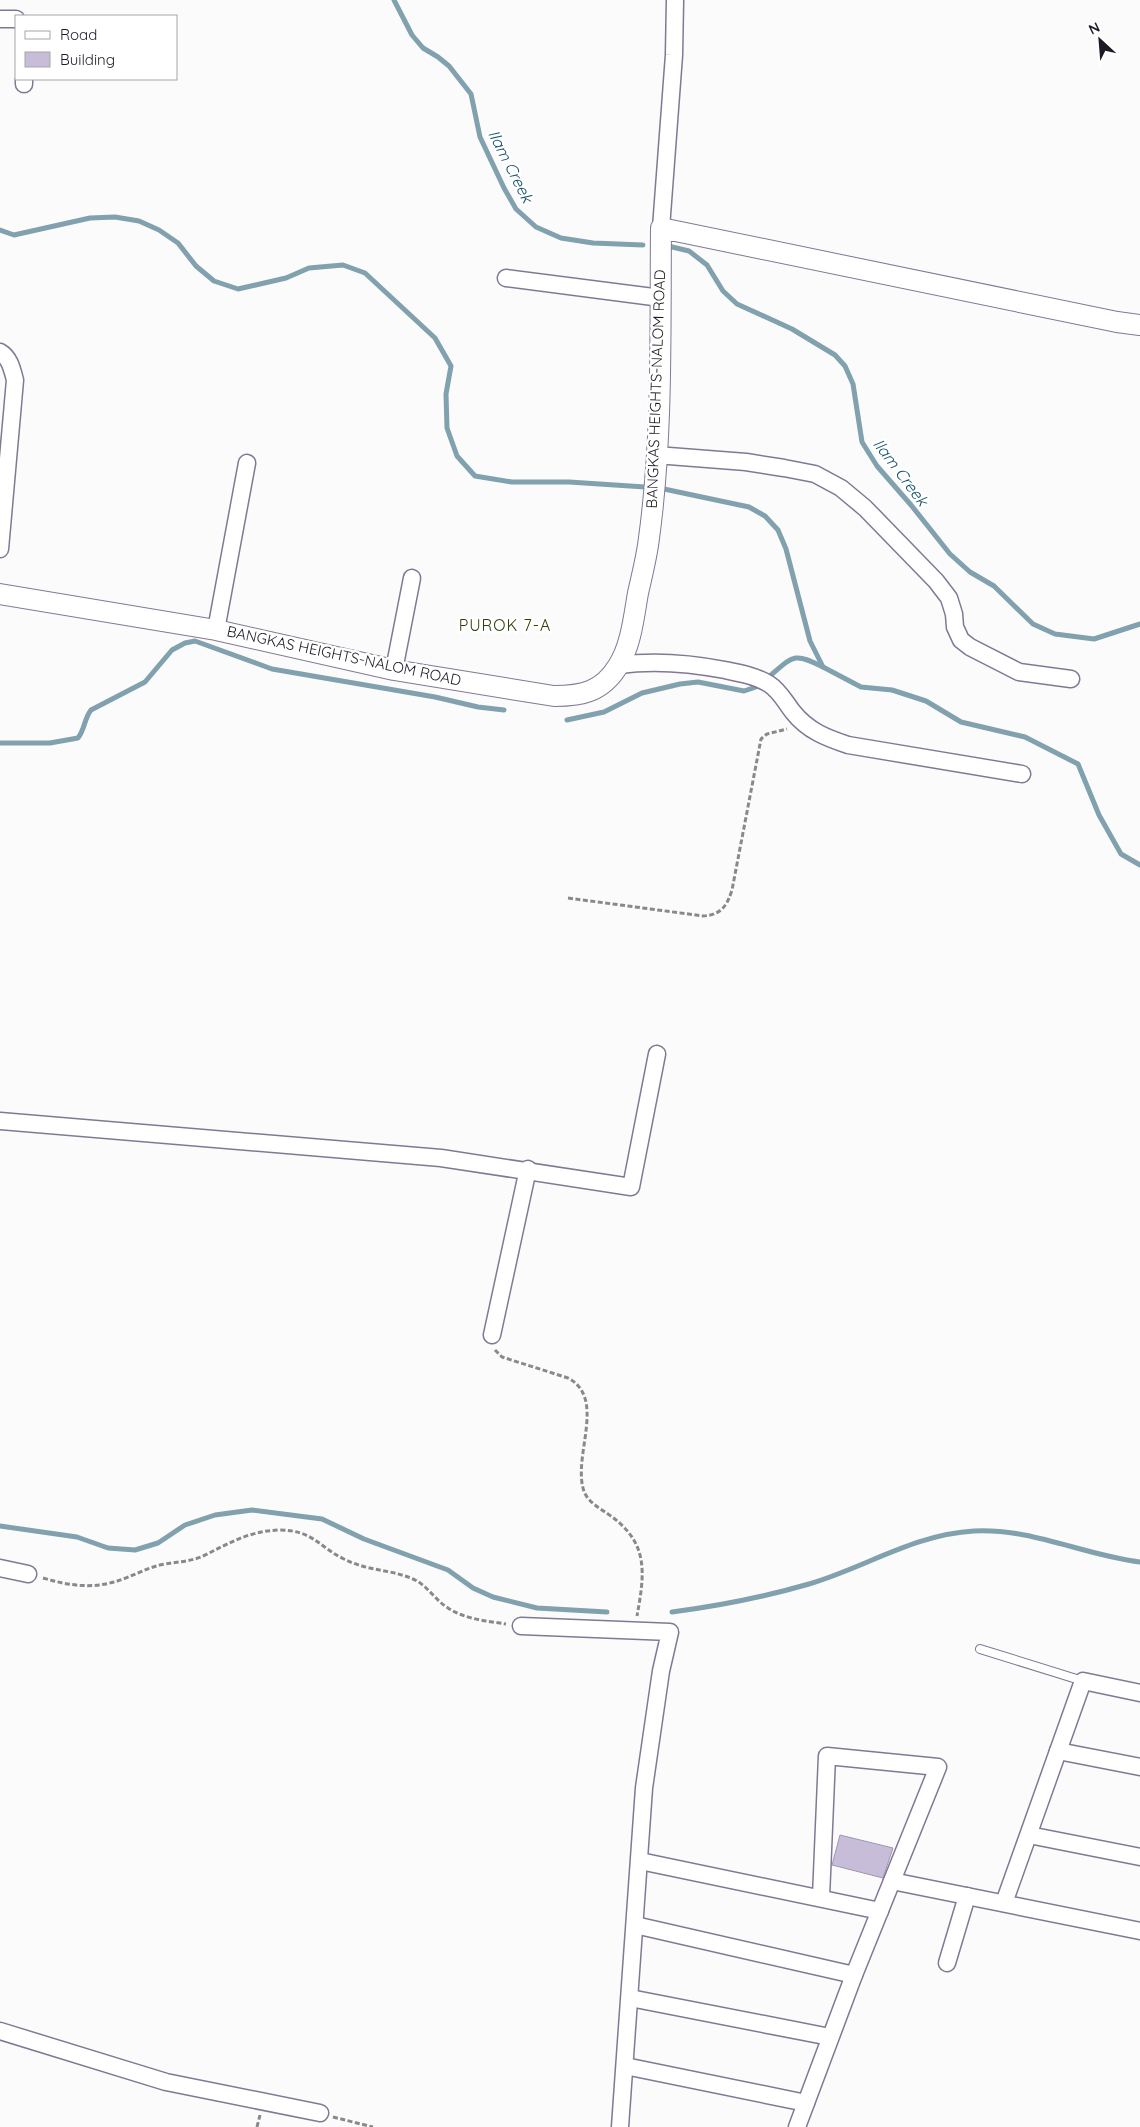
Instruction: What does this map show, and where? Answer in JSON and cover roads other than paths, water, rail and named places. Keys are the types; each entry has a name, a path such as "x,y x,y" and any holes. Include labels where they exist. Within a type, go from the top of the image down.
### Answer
{"street":[{"path":"675,0 673,72 661,228 1117,322 1140,325"},
{"path":"0,19 15,19"},
{"name":"BANGKAS HEIGHTS-NALOM ROAD","path":"0,594 216,630 394,670 554,696 578,696 593,690 609,678 619,665 634,614 649,540 654,502 660,379 661,228"},
{"path":"506,278 660,298"},
{"path":"0,352 12,367 14,380 0,550"},
{"path":"656,455 746,462 784,468 815,474 841,488 865,508 936,581 949,598 954,614 955,627 961,640 970,647 1019,672 1071,679"},
{"path":"216,630 247,463"},
{"path":"394,670 412,578"},
{"path":"619,665 669,662 747,675 768,683 784,697 793,712 805,725 822,736 848,745 1022,774"},
{"path":"0,1121 441,1158 528,1169 631,1187 657,1054"},
{"path":"492,1335 528,1169"},
{"path":"0,1568 28,1574"},
{"path":"521,1626 670,1632 661,1671 644,1788 620,2127"},
{"path":"1004,1903 1083,1681 1140,1693"},
{"path":"1058,1751 1140,1767"},
{"path":"796,2127 854,1975 938,1767 827,1756 821,1898"},
{"path":"1028,1835 1140,1856"},
{"path":"640,1861 880,1911"},
{"path":"892,1881 1140,1931"},
{"path":"948,1963 967,1896"},
{"path":"635,1925 854,1975"},
{"path":"630,1998 830,2037"},
{"path":"0,2031 166,2082 320,2114"},
{"path":"625,2066 806,2103"}],"lane":[{"path":"980,1649 1083,1681"}],"waterway":[{"name":"Ilam Creek","path":"394,0 412,35 423,48 449,66 471,94 480,137 516,209 536,227 561,238 593,243 643,245"},
{"path":"0,230 14,235 90,218 115,217 139,221 159,230 178,243 196,266 214,281 238,289 286,278 309,268 343,265 365,273 435,338 451,366 446,394 447,428 457,456 475,476 512,482 569,482 645,487"},
{"name":"Ilam Creek","path":"668,246 689,251 707,265 723,291 737,304 792,329 835,355 845,366 853,384 862,442 877,466 950,554 970,572 994,586 1033,624 1055,634 1094,639 1140,624"},
{"path":"664,489 749,507 765,516 778,530 786,549 810,641 823,667 861,687 892,690 926,701 961,722 1025,737 1078,764 1099,815 1121,854 1140,865"},
{"path":"0,743 50,743 78,738 91,710 145,682 172,650 185,643 195,641 272,669 435,697 478,707 504,710"},
{"path":"770,676 794,658 806,659 823,667"},
{"path":"567,720 604,712 642,693 680,684 698,682 744,691 759,686"},
{"path":"0,1526 77,1537 108,1548 135,1550 158,1543 185,1525 215,1515 252,1510 322,1519 364,1539 448,1570 473,1588 493,1597 537,1608 607,1612"},
{"path":"672,1612 741,1601 792,1589 829,1577 910,1545 952,1533 995,1531 1016,1534 1119,1559 1140,1562"}],"district":[{"name":"PUROK 7-A","path":"505,625"}]}
